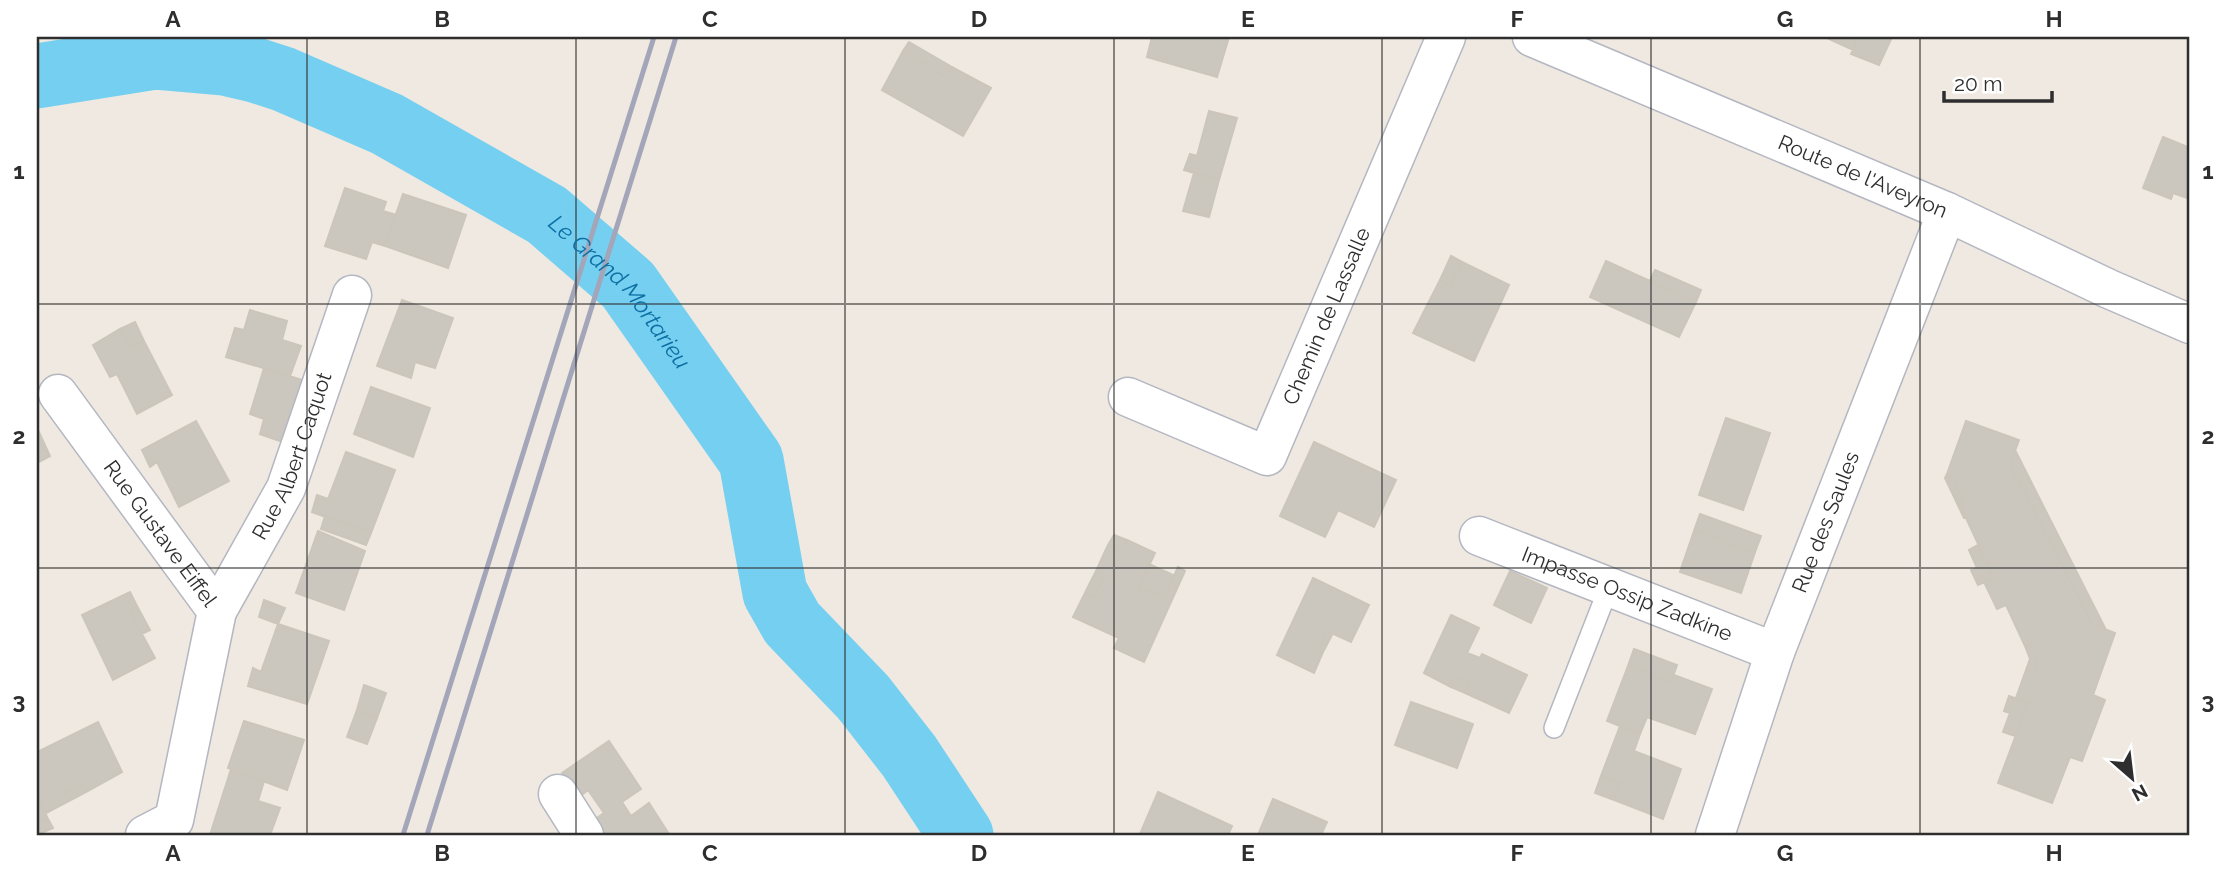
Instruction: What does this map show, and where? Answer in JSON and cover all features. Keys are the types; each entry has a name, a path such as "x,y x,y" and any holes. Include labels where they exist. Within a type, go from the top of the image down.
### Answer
{"street":[{"name":"Chemin de Lassalle","path":"1128,397 1267,456 1446,37"},
{"name":"Route de l'Aveyron","path":"1532,37 1947,212 2109,289 2190,324"},
{"name":"Rue des Saules","path":"1715,835 1775,652 1947,212"},
{"name":"Rue Albert Caquot","path":"217,611 286,488 352,295"},
{"name":"Rue Gustave Eiffel","path":"58,394 217,611 165,830"},
{"name":"Impasse Ossip Zadkine","path":"1479,536 1775,652"},
{"path":"558,794 584,835"}],"lane":[{"path":"1554,728 1609,587"}],"building":[{"path":"1152,37 1229,37 1217,77 1147,57"},
{"path":"1825,37 1848,37 1857,41 1853,50"},
{"path":"1848,37 1892,37 1879,65 1851,54 1857,41"},
{"path":"909,42 952,67 945,77 903,51"},
{"path":"903,51 945,77 952,67 991,88 963,136 882,90"},
{"path":"1209,111 1237,118 1219,180 1184,170 1190,154 1197,156"},
{"path":"2163,137 2190,148 2190,199 2173,193 2171,199 2143,188"},
{"path":"1194,173 1219,180 1209,217 1183,211"},
{"path":"345,188 386,202 383,211 396,215 385,246 372,242 366,259 325,246"},
{"path":"403,194 466,215 448,268 385,246"},
{"path":"1451,256 1462,262 1450,286 1440,280"},
{"path":"1606,261 1696,302 1679,337 1590,297"},
{"path":"1462,262 1509,285 1474,361 1413,333 1440,280 1450,286"},
{"path":"1655,270 1701,290 1696,302 1650,281"},
{"path":"402,300 453,318 435,368 415,362 411,378 377,366"},
{"path":"250,310 287,321 282,340 301,346 290,376 226,357 235,328 244,330"},
{"path":"135,322 144,341 131,348 120,329"},
{"path":"120,329 131,348 144,341 172,395 137,414 117,374 110,377 93,345"},
{"path":"264,368 305,381 291,445 260,434 264,419 250,414"},
{"path":"371,387 430,408 413,457 354,434"},
{"path":"1726,418 1770,433 1743,510 1699,495"},
{"path":"196,421 229,481 179,507 157,462 150,467 142,450"},
{"path":"1966,421 2019,440 2010,464 2092,624 2115,633 2093,695 2105,700 2082,761 2070,757 2052,803 1998,783 2028,703 2016,698 2026,670 2033,673 2038,662 2029,645 2025,646 2006,605 1997,609 1984,582 1994,578 1959,503 1964,501 1951,476 1947,474"},
{"path":"37,428 50,456 37,463"},
{"path":"1314,442 1396,480 1374,527 1338,510 1325,537 1280,516"},
{"path":"2015,450 2106,630 2092,624 2010,464"},
{"path":"346,452 395,470 371,533 312,512 317,495 328,499"},
{"path":"1947,474 1951,476 1964,501 1959,503 1966,518 1945,478"},
{"path":"1700,514 1761,536 1755,552 1694,531"},
{"path":"325,516 371,533 366,545 321,529"},
{"path":"318,531 365,551 344,610 296,593"},
{"path":"1694,531 1755,552 1741,593 1680,572"},
{"path":"1114,535 1127,540 1121,552 1108,545"},
{"path":"1127,540 1155,553 1139,587 1164,598 1178,567 1185,571 1144,662 1114,648 1119,638 1073,617 1085,593 1093,598 1106,574 1096,571 1108,545 1121,552"},
{"path":"1978,545 1994,578 1978,585 1971,570 1977,568 1969,550"},
{"path":"1149,564 1175,576 1164,598 1139,587"},
{"path":"1096,571 1106,574 1093,598 1085,593"},
{"path":"1510,571 1547,588 1531,623 1494,605"},
{"path":"1313,578 1369,605 1351,642 1327,631 1318,650 1323,652 1314,673 1277,655"},
{"path":"130,592 137,606 129,610 155,658 113,680 82,615"},
{"path":"264,600 285,608 278,624 259,617"},
{"path":"137,606 150,630 142,634 129,610"},
{"path":"1451,615 1479,628 1467,653 1480,658 1482,654 1527,675 1509,713 1465,693 1470,683 1455,677 1451,687 1424,673"},
{"path":"278,624 329,641 307,704 248,686 253,668 261,672"},
{"path":"1327,631 1333,633 1323,652 1318,650"},
{"path":"2029,645 2038,662 2033,673 2026,670 2030,659 2025,646"},
{"path":"1634,649 1677,665 1671,682 1628,666"},
{"path":"1628,666 1671,682 1674,675 1712,689 1695,734 1647,717 1640,734 1607,721"},
{"path":"1455,677 1470,683 1465,693 1451,687"},
{"path":"364,685 386,693 377,718 357,710"},
{"path":"2009,696 2028,703 2015,736 2003,732 2010,713 2004,711"},
{"path":"1411,702 1473,724 1457,768 1395,745"},
{"path":"357,710 377,718 367,744 347,737"},
{"path":"244,721 304,740 287,790 228,768"},
{"path":"98,722 122,772 88,791 83,784 65,792 71,800 46,813 37,793 37,752"},
{"path":"1620,726 1640,734 1634,751 1681,769 1663,819 1614,800 1620,783 1601,776"},
{"path":"609,741 641,789 622,802 631,816 649,803 669,834 604,835 594,820 604,813 588,790 579,797 562,773"},
{"path":"231,769 264,781 258,801 280,808 270,835 210,835"},
{"path":"1601,776 1620,783 1614,800 1595,793"},
{"path":"83,784 88,791 71,800 65,792"},
{"path":"1158,792 1232,826 1228,835 1140,834"},
{"path":"37,793 47,817 37,822"},
{"path":"1273,799 1327,822 1321,835 1258,835"},
{"path":"47,817 53,828 37,835 37,822"}],"waterway":[{"name":"Le Grand Mortarieu","path":"37,76 156,57 225,63 255,70 283,79 387,124 547,215 628,285 751,460 775,593 792,623 863,697 909,756 961,835"}],"railway":[{"path":"403,835 654,37"},
{"path":"427,835 676,37"}]}
